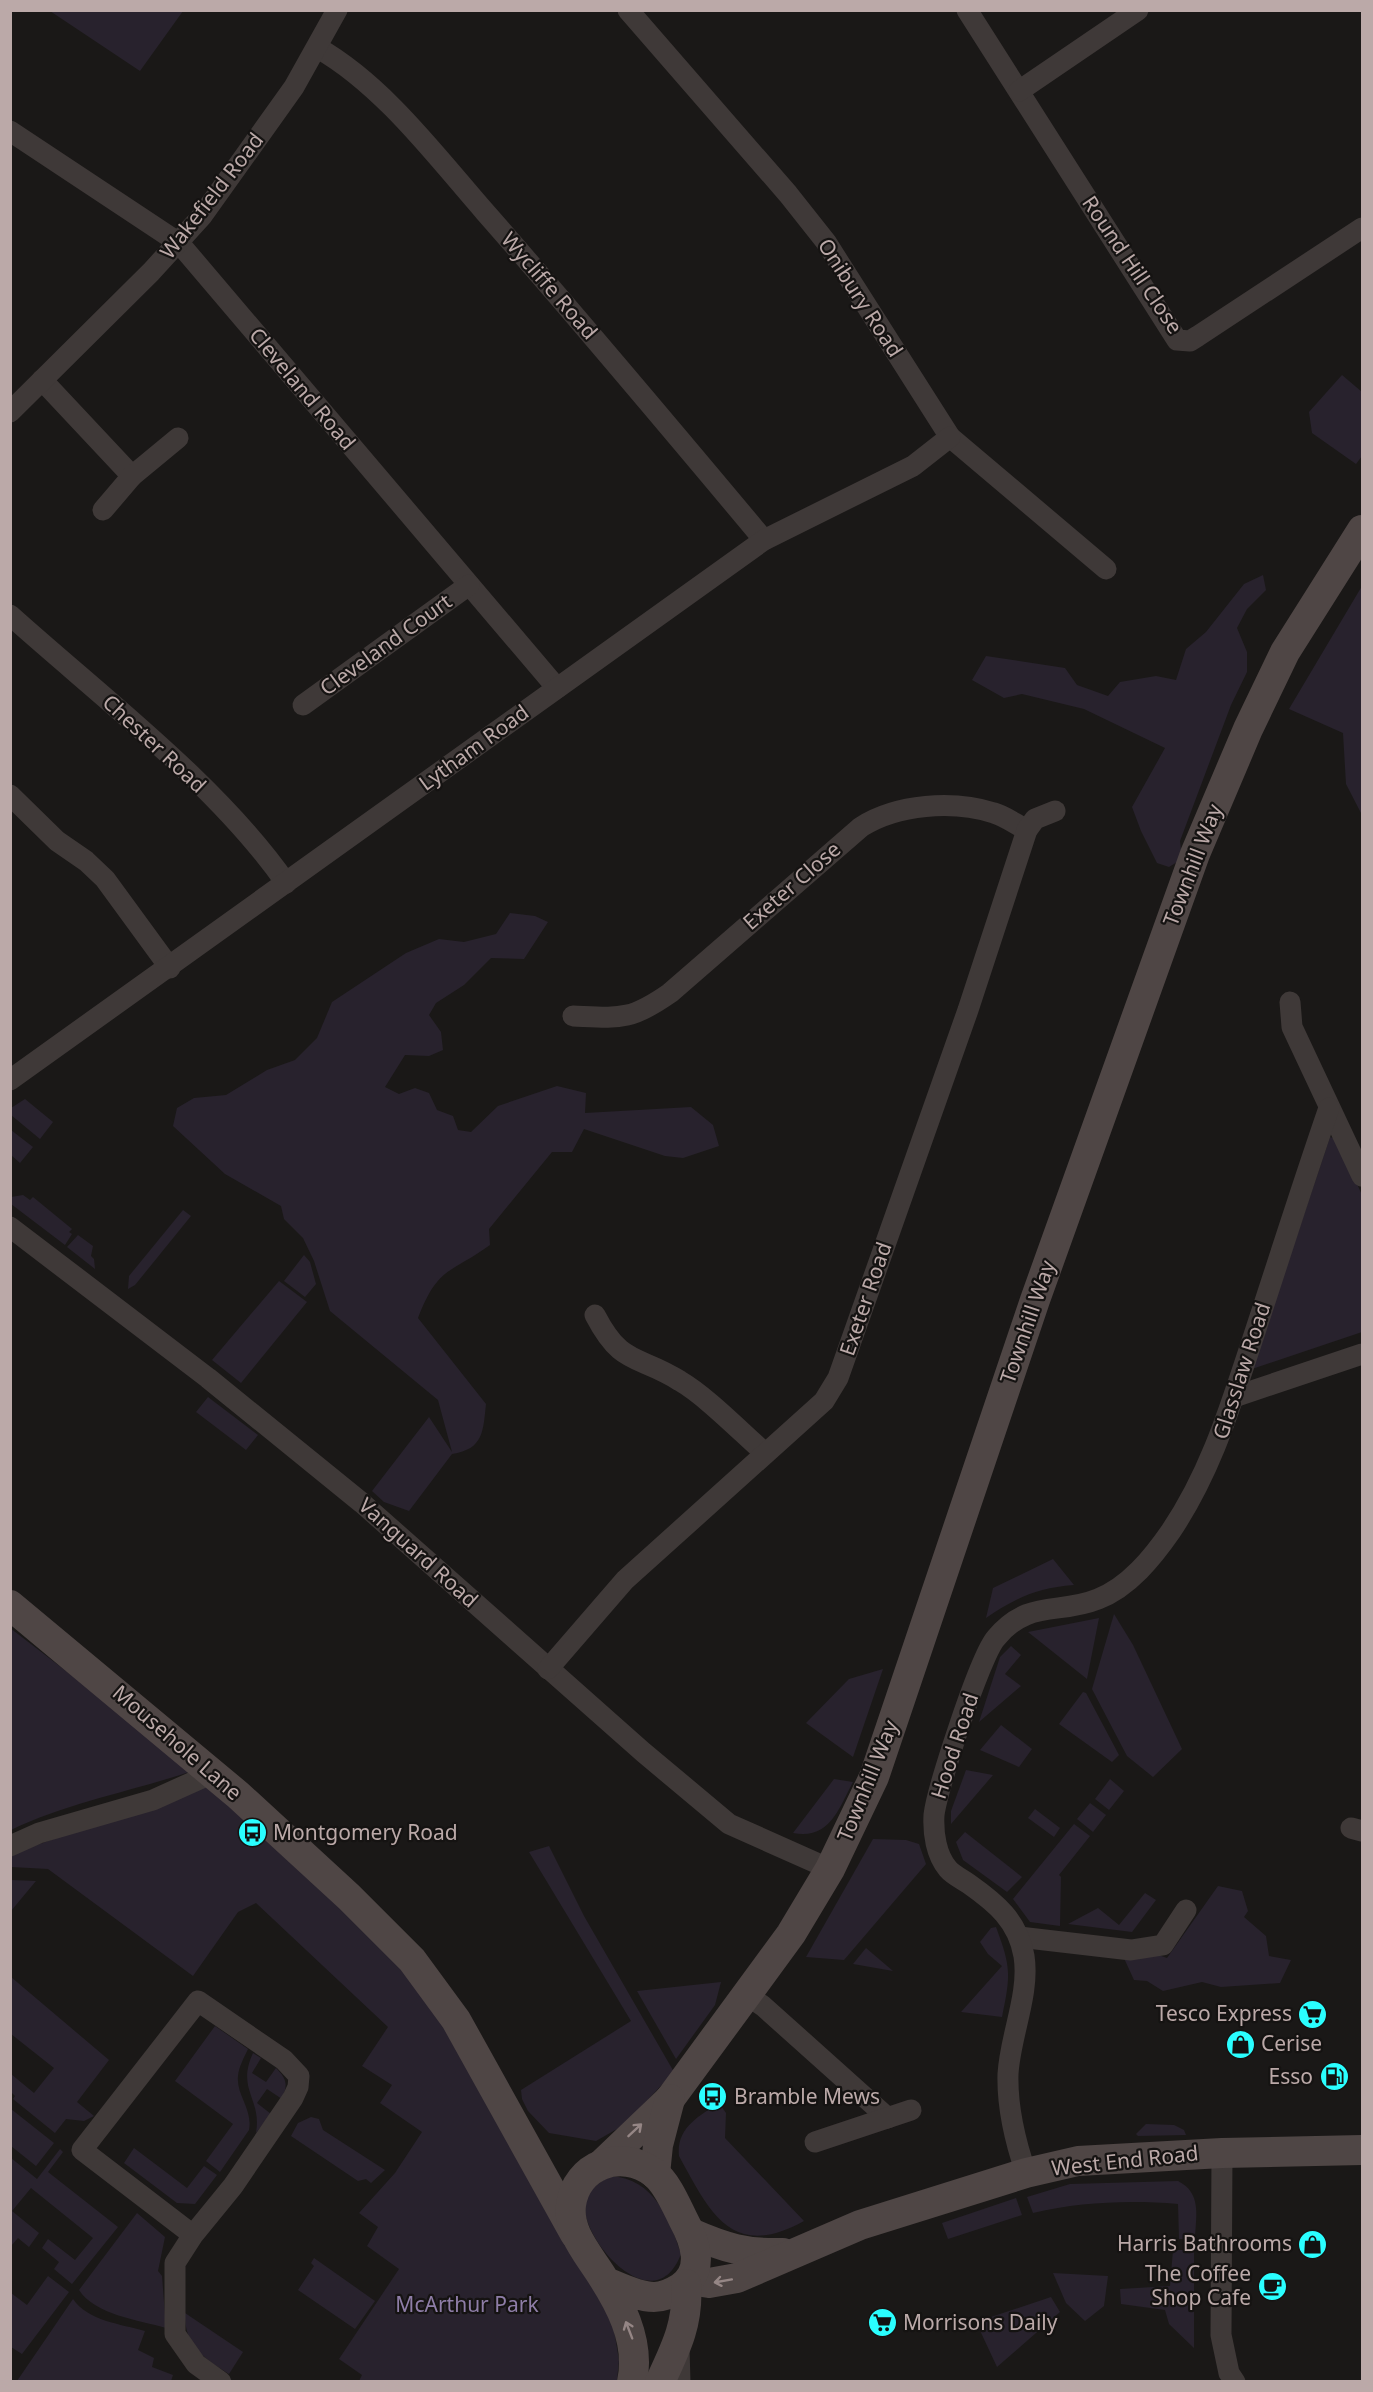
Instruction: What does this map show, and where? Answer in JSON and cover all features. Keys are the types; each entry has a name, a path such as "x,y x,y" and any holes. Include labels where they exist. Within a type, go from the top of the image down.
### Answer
{"street":[{"name":"Wakefield Road","path":"10,412 179,243 202,216 272,120 318,48 337,10"},
{"name":"Onibury Road","path":"628,10 788,194 826,242 950,437 1106,569"},
{"name":"Round Hill Close","path":"967,10 1177,340 1190,341 1362,228"},
{"path":"1020,91 1138,10"},
{"name":"Wycliffe Road","path":"318,48 341,63 403,119 564,302 764,540"},
{"name":"Cleveland Road","path":"10,131 179,243 557,688"},
{"path":"42,380 132,476"},
{"name":"Lytham Road","path":"10,1080 170,968 764,540 913,466 950,437"},
{"path":"104,510 132,476 178,438"},
{"name":"Townhill Way","path":"595,2167 670,2099 791,1934 830,1869 874,1777 1035,1300 1195,854 1248,729 1285,652 1362,530"},
{"name":"Cleveland Court","path":"303,705 469,585"},
{"name":"Chester Road","path":"10,615 172,758 253,842 286,884"},
{"path":"10,795 57,841 100,873 170,968"},
{"name":"Exeter Close","path":"573,1016 620,1018 647,1009 670,993 861,827 874,819 892,812 918,808 959,808 994,813 1027,830"},
{"path":"1027,830 1035,819 1055,811"},
{"name":"Exeter Road","path":"548,1669 625,1580 824,1401 838,1378 1006,900 1027,830"},
{"path":"1290,1002 1292,1027 1362,1176"},
{"name":"Glasslaw Road","path":"1098,1599 1121,1587 1140,1569 1174,1525 1213,1456 1329,1108"},
{"name":"Vanguard Road","path":"10,1227 208,1378 363,1503 548,1669 729,1824 830,1869"},
{"path":"596,1315 610,1342 627,1356 681,1381 765,1453"},
{"path":"1234,1397 1362,1354"},
{"name":"Hood Road","path":"1026,2173 1016,2143 1010,2112 1008,2074 1023,1982 1024,1958 1019,1937 1002,1908 949,1869 944,1861 934,1834 937,1801 981,1666 995,1638 1008,1625 1031,1611 1098,1599"},
{"name":"Mousehole Lane","path":"10,1605 213,1773 349,1897 412,1960 456,2020 575,2234"},
{"path":"10,1846 39,1833 153,1800 213,1773"},
{"path":"1019,1937 1131,1950 1162,1945 1185,1910"},
{"path":"747,1995 763,2006 888,2118"},
{"path":"193,2235 82,2150 198,2001 284,2060 299,2076 293,2098 175,2263 175,2334 193,2373 221,2382"},
{"name":"Townhill Way","path":"655,2174 658,2145 670,2099"},
{"path":"815,2142 910,2110"},
{"path":"528,2147 595,2167 628,2162 655,2174 691,2233 697,2250 696,2262 688,2282 686,2320 679,2344 660,2382"},
{"name":"West End Road","path":"688,2282 702,2283 738,2278 792,2252 860,2224 932,2204 1026,2173 1078,2161 1222,2153 1362,2151"},
{"path":"1222,2153 1221,2335 1228,2379"},
{"path":"595,2167 574,2190 571,2206 575,2234 606,2282 632,2338 635,2353 632,2382"},
{"name":"West End Road","path":"691,2233 736,2251 754,2254 792,2252"},
{"path":"606,2282 636,2294 656,2297 666,2295 688,2282"},
{"path":"679,2344 680,2382"}],"green space":[{"path":"50,11 183,11 140,71"},
{"path":"1342,375 1362,392 1362,456 1356,464 1312,433 1309,412"},
{"path":"1263,575 1266,590 1247,609 1237,628 1247,652 1247,672 1231,705 1180,841 1182,859 1169,867 1157,863 1132,807 1165,748 1084,709 1022,694 1004,698 972,680 986,656 1065,668 1077,685 1108,696 1120,682 1156,676 1176,680 1186,649 1206,632 1244,584"},
{"path":"1362,586 1362,815 1346,784 1343,733 1289,709"},
{"path":"510,913 535,916 548,922 524,959 491,958 464,985 436,1003 429,1015 441,1032 443,1050 429,1056 405,1055 385,1087 399,1094 415,1088 429,1093 437,1110 453,1116 458,1130 471,1132 498,1106 557,1086 586,1093 585,1113 691,1107 713,1125 719,1146 683,1158 665,1156 584,1129 572,1152 552,1152 489,1229 490,1245 446,1273 439,1280 425,1301 418,1318 486,1404 484,1422 476,1443 463,1452 452,1454 409,1511 384,1502 372,1491 429,1417 452,1452 438,1400 330,1311 314,1261 303,1238 284,1219 281,1206 225,1174 173,1126 177,1108 194,1098 226,1095 267,1070 295,1060 317,1038 332,1002 406,953 439,939 464,942 496,934"},
{"path":"25,1099 53,1122 40,1139 11,1115 11,1108"},
{"path":"11,1130 33,1147 20,1163 11,1155"},
{"path":"1330,1137 1337,1139 1362,1195 1362,1332 1252,1369"},
{"path":"23,1195 30,1200 33,1197 72,1229 69,1232 72,1234 65,1245 11,1204 11,1197"},
{"path":"183,1210 191,1216 135,1285 128,1289 129,1276"},
{"path":"78,1235 93,1246 91,1256 94,1259 95,1269 67,1247"},
{"path":"304,1255 310,1262 316,1284 305,1297 284,1281"},
{"path":"279,1281 307,1302 241,1383 212,1360"},
{"path":"208,1397 258,1435 246,1450 196,1412"},
{"path":"1053,1559 1074,1585 1038,1591 1008,1604 986,1618 993,1588"},
{"path":"1114,1614 1133,1645 1182,1749 1153,1777 1127,1756 1092,1689"},
{"path":"1099,1618 1087,1679 1028,1632"},
{"path":"10,1628 195,1770 79,1804 11,1830"},
{"path":"1011,1646 1021,1655 1005,1674 1021,1686 979,1722 1000,1657"},
{"path":"883,1669 853,1757 806,1723 849,1679"},
{"path":"1083,1692 1086,1693 1119,1755 1112,1762 1059,1724"},
{"path":"1001,1725 1032,1749 1019,1767 980,1750"},
{"path":"966,1770 993,1775 951,1824 951,1811"},
{"path":"834,1779 853,1782 832,1820 816,1832 793,1833"},
{"path":"1110,1779 1124,1791 1109,1810 1095,1799"},
{"name":"McArthur Park","path":"211,1784 404,1965 447,2027 613,2324 619,2360 617,2381 359,2381 362,2375 339,2359 399,2269 367,2246 378,2227 359,2213 395,2173 422,2132 380,2103 392,2085 362,2066 388,2027 256,1903 238,1912 193,1976 48,1869 11,1867 11,1854"},
{"path":"1090,1803 1106,1815 1093,1832 1077,1819"},
{"path":"1035,1809 1060,1828 1054,1837 1028,1818"},
{"path":"1074,1824 1090,1836 1059,1875 1061,1877 1060,1926 1030,1922 1013,1899"},
{"path":"965,1832 1022,1877 1007,1892 963,1860 956,1842"},
{"path":"873,1839 906,1840 919,1844 926,1864 844,1960 806,1957"},
{"path":"549,1846 584,1916 674,2072 624,2125 596,2141 549,2133 528,2111 522,2099 521,2090 631,2021 529,1852"},
{"path":"10,1880 36,1881 11,1911"},
{"path":"1218,1886 1242,1891 1248,1911 1244,1917 1266,1936 1269,1956 1291,1960 1280,1983 1221,1987 1202,1982 1163,1991 1147,1981 1134,1980 1123,1956 1147,1951 1167,1958"},
{"path":"1145,1893 1156,1900 1132,1932 1068,1924 1098,1908 1119,1925"},
{"path":"996,1927 1005,1952 1008,1971 1002,2017 961,2012 1002,1966 988,1954 980,1942 991,1928"},
{"path":"866,1948 893,1971 853,1964"},
{"path":"11,1977 109,2060 77,2102 94,2116 84,2121 66,2119 55,2133 13,2099 15,2096 11,2092 11,2074 34,2093 54,2068 11,2034"},
{"path":"721,1982 715,2005 676,2059 637,1991"},
{"path":"215,2026 248,2049 239,2069 238,2083 249,2115 249,2130 220,2172 206,2161 233,2124 175,2081"},
{"path":"253,2053 261,2058 252,2073 266,2082 276,2068 286,2086 282,2099 267,2089 257,2103 271,2114 256,2133 256,2111 247,2076"},
{"path":"719,2103 726,2113 725,2138 804,2221 779,2232 758,2236 741,2233 726,2225 701,2196 679,2156 679,2146 690,2124"},
{"path":"11,2109 54,2143 36,2166 11,2146"},
{"path":"311,2117 319,2119 323,2130 385,2170 371,2183 366,2179 358,2181 291,2136 298,2123"},
{"path":"1146,2124 1174,2125 1184,2130 1186,2135 1138,2136 1136,2134"},
{"path":"134,2148 187,2188 204,2166 217,2175 195,2204 177,2203 124,2163"},
{"path":"60,2149 63,2152 48,2172 118,2227 72,2284 54,2269 59,2262 42,2248 48,2239 75,2260 93,2238 31,2188 12,2211 39,2233 29,2247 18,2238 11,2246 11,2158 37,2179"},
{"path":"611,2176 639,2185 658,2203 665,2215 681,2254 668,2274 653,2281 635,2277 618,2266 603,2250 592,2232 585,2214 586,2200 593,2188"},
{"path":"1178,2181 1186,2186 1194,2199 1196,2206 1195,2239 1179,2239 1178,2204 1105,2203 1069,2206 1033,2213 1027,2197 1070,2184"},
{"path":"1016,2198 1022,2215 948,2239 942,2223"},
{"path":"137,2213 165,2237 158,2271 162,2276 166,2328 106,2311 86,2298 79,2290"},
{"path":"1173,2250 1194,2250 1194,2348 1169,2324 1165,2310 1121,2304 1120,2289 1170,2286"},
{"path":"314,2258 375,2301 355,2329 298,2290 314,2266 311,2263"},
{"path":"1053,2273 1108,2276 1104,2306 1085,2321 1066,2303"},
{"path":"48,2276 69,2292 22,2354 11,2347 11,2293 27,2305"},
{"path":"1051,2297 1060,2312 997,2367 976,2322"},
{"path":"73,2299 79,2306 96,2317 145,2331 138,2350 154,2358 152,2367 173,2375 171,2381 17,2381"},
{"path":"185,2313 243,2352 229,2374 197,2350 188,2334"}],"place":[{"name":"Montgomery Road","path":"252,1833"},
{"name":"Tesco Express","path":"1313,2014"},
{"name":"Cerise","path":"1240,2044"},
{"name":"Esso","path":"1334,2077"},
{"name":"Bramble Mews","path":"713,2097"},
{"name":"Harris Bathrooms","path":"1313,2244"},
{"name":"The Coffee Shop Cafe","path":"1272,2286"},
{"name":"Morrisons Daily","path":"882,2323"}]}
